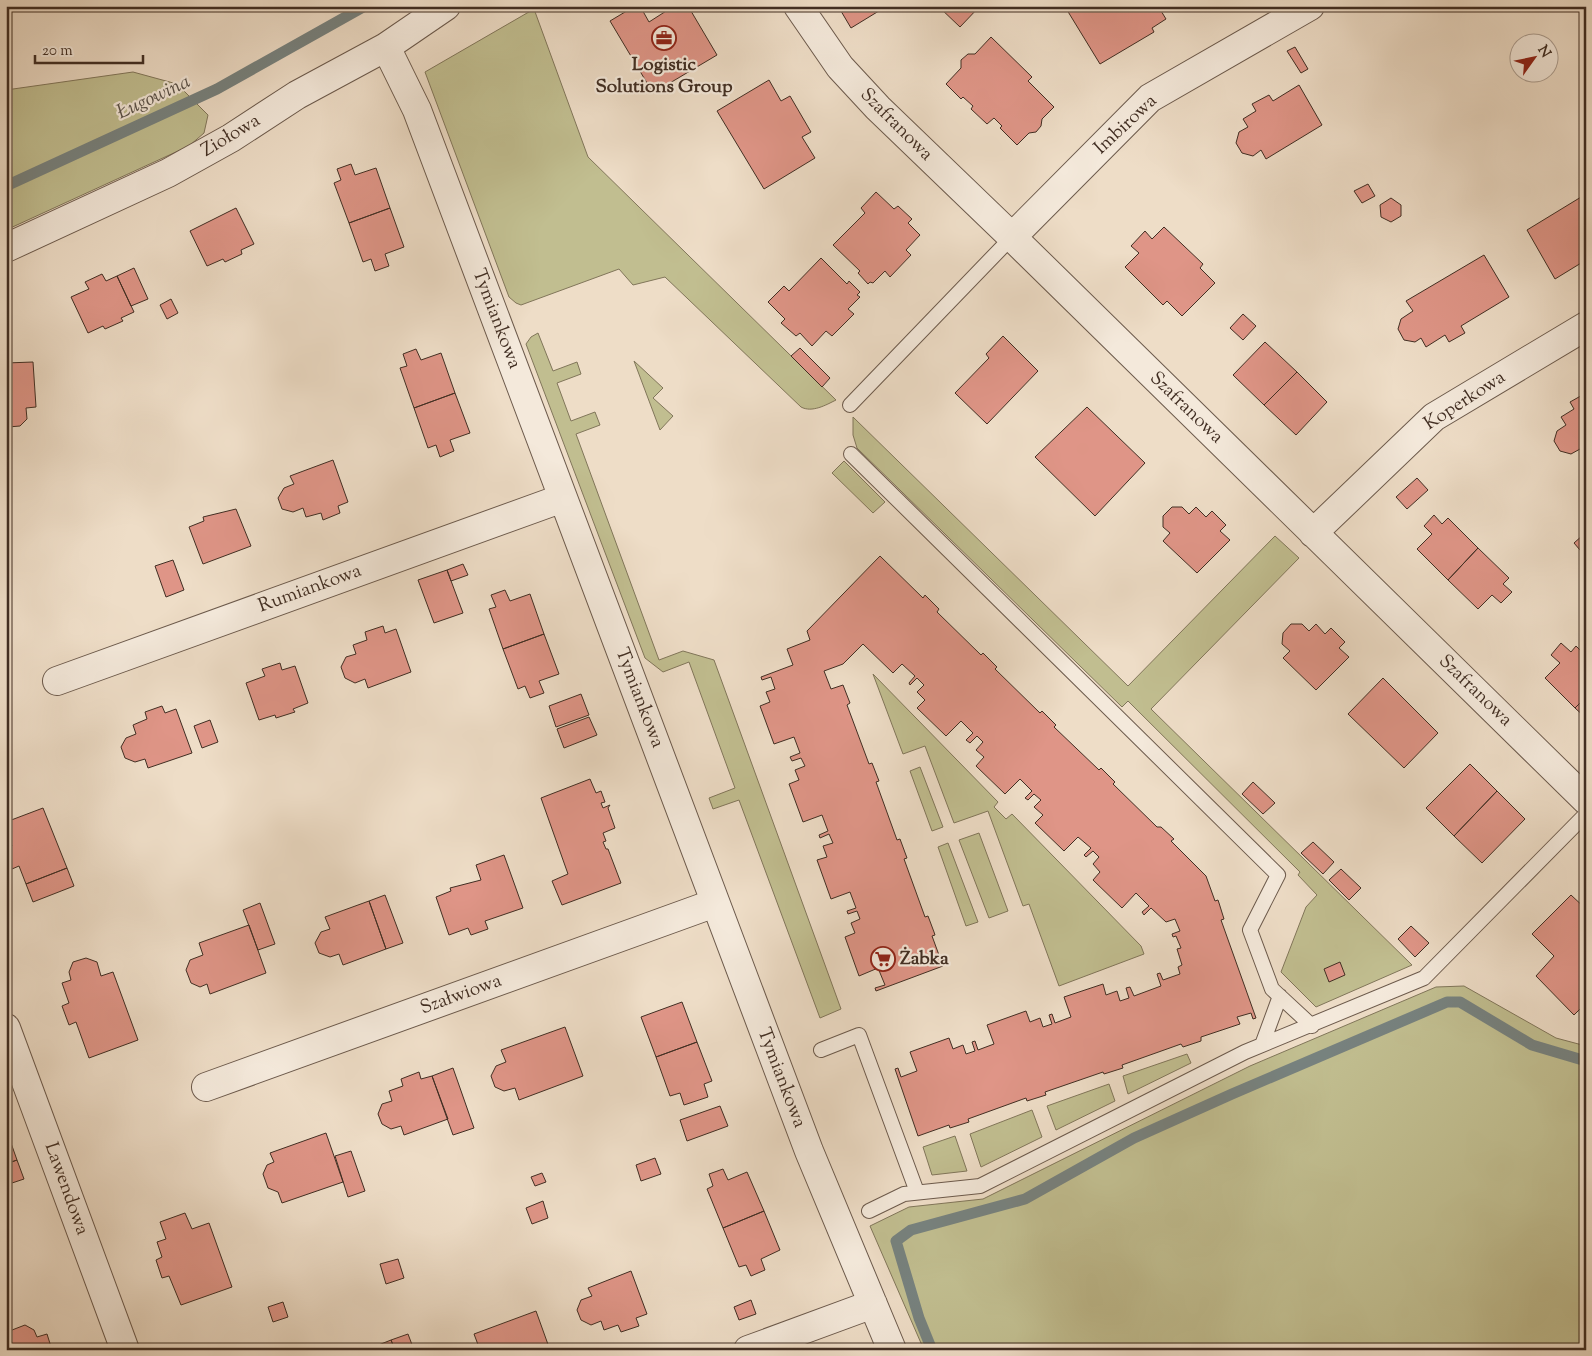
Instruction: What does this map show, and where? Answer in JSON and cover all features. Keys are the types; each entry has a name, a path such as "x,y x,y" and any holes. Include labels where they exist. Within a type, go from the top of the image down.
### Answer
{"street":[{"name":"Ziołowa","path":"6,248 168,174 231,138 297,95 386,47 446,6"},
{"name":"Szafranowa","path":"798,6 840,67 878,108 1586,800"},
{"name":"Imbirowa","path":"1012,237 1150,98 1310,6"},
{"name":"Tymiankowa","path":"386,47 417,110 808,1151 892,1350"},
{"name":"Koperkowa","path":"1313,533 1434,417 1586,326"},
{"name":"Rumiankowa","path":"57,681 563,498"},
{"name":"Szałwiowa","path":"206,1087 715,903"},
{"name":"Lawendowa","path":"6,1028 125,1350"},
{"path":"748,1350 874,1304"}],"lane":[{"path":"850,405 1012,237"},
{"path":"851,454 1278,874 1250,930 1272,989 1312,1026"},
{"path":"869,1211 904,1194 980,1186 1245,1052 1312,1026 1424,978 1586,814"},
{"path":"1262,1045 1280,996"},
{"path":"821,1050 859,1035 917,1192"}],"shaded area":[{"path":"534,9 588,157 836,400 814,409 801,407 665,277 633,285 619,269 521,305 509,297 425,72"},
{"path":"133,72 177,84 208,115 204,133 189,146 6,230 6,90"},
{"path":"538,333 553,371 577,362 581,374 557,383 571,421 595,412 600,425 576,434 659,660 683,651 714,660 841,1009 820,1018 739,800 713,809 709,798 735,788 689,662 663,672 645,658 526,344 531,337"},
{"path":"634,361 663,388 653,398 673,416 660,430"},
{"path":"853,417 1128,686 1275,536 1299,558 1151,709 1412,965 1316,1007 1281,972 1306,907 1317,895 1298,875 1300,872 1128,701 1122,707 857,448 853,435"},
{"path":"844,461 885,502 873,513 832,473"},
{"path":"873,674 998,802 994,807 1006,819 1012,814 1141,946 1144,954 1059,986 1029,904 1023,906 988,811 954,823 925,746 903,754"},
{"path":"920,767 943,827 932,831 910,771"},
{"path":"979,833 1008,911 989,918 959,840"},
{"path":"948,843 978,922 966,926 938,847"},
{"path":"1464,986 1556,1038 1586,1046 1586,1350 924,1350 870,1226 909,1207 983,1199 1250,1066 1436,987"},
{"path":"1187,1054 1191,1063 1128,1094 1123,1076"},
{"path":"1109,1084 1115,1101 1056,1130 1047,1106"},
{"path":"1032,1110 1042,1137 981,1167 970,1134"},
{"path":"955,1136 967,1171 932,1175 923,1147"}],"building":[{"name":"Logistic Solutions Group","path":"635,6 640,6 649,22 674,6 688,6 717,55 653,93 610,21"},
{"path":"838,6 887,6 851,28"},
{"path":"938,6 980,6 960,27"},
{"path":"1073,6 1158,6 1166,19 1152,28 1154,32 1100,64 1067,10"},
{"path":"991,37 1032,77 1028,81 1054,107 1042,119 1041,126 1036,132 1029,133 1017,145 1000,128 1002,126 994,118 987,124 971,109 973,106 963,97 961,99 946,84 961,68 961,60 968,54 975,54"},
{"path":"1295,47 1308,69 1301,73 1287,51"},
{"path":"769,80 781,101 790,96 811,132 802,137 815,158 764,189 717,111"},
{"path":"1299,85 1322,125 1266,159 1261,150 1253,156 1242,153 1236,143 1239,132 1248,127 1243,119 1256,111 1252,104 1269,95 1273,101"},
{"path":"351,164 355,175 376,168 390,208 349,223 334,183 341,180 337,169"},
{"path":"1368,184 1375,196 1362,203 1354,191"},
{"path":"876,192 894,209 898,206 912,219 908,223 920,235 906,250 911,255 890,277 885,271 873,283 870,282 868,284 858,273 860,271 833,245 865,213 861,208"},
{"path":"1586,194 1586,249 1582,252 1586,260 1555,279 1527,230"},
{"path":"1391,198 1401,205 1401,216 1391,222 1381,217 1380,205"},
{"path":"236,208 254,244 241,250 242,254 225,262 223,259 207,266 190,231"},
{"path":"390,208 404,247 385,254 389,266 375,271 371,259 363,262 349,223"},
{"path":"1164,227 1203,264 1200,268 1215,283 1182,316 1167,301 1163,305 1125,267 1139,253 1131,246 1145,231 1152,239"},
{"path":"1484,255 1509,297 1461,326 1465,333 1449,342 1445,335 1426,347 1421,338 1415,342 1404,340 1398,329 1401,319 1413,311 1406,301"},
{"path":"821,258 847,284 849,281 860,292 857,295 860,297 848,309 854,314 832,336 826,331 812,346 800,333 796,336 781,323 785,319 768,302 784,286 789,291"},
{"path":"134,268 148,299 131,306 117,276"},
{"path":"102,274 106,281 117,276 134,312 121,318 123,321 105,329 103,326 88,333 71,297 89,289 85,282"},
{"path":"171,299 178,313 167,319 160,305"},
{"path":"1243,314 1256,326 1243,340 1230,328"},
{"path":"1003,336 1038,371 987,424 955,393 989,358 986,354"},
{"path":"1265,342 1297,372 1264,405 1233,375"},
{"path":"800,348 830,378 822,387 791,356"},
{"path":"416,349 421,360 441,353 455,393 414,408 400,368 407,366 403,354"},
{"path":"33,362 36,407 26,408 27,419 20,426 8,427 6,425 6,363"},
{"path":"1297,372 1327,402 1296,435 1264,405"},
{"path":"455,393 470,433 450,440 454,451 440,457 436,445 428,448 414,408"},
{"path":"1586,393 1585,457 1580,449 1571,454 1560,451 1554,441 1557,431 1566,425 1561,417 1574,409 1570,402"},
{"path":"1087,407 1145,463 1095,516 1035,457"},
{"path":"333,460 348,502 338,506 340,513 323,520 321,513 306,517 303,508 293,512 282,509 278,498 284,488 294,484 290,476"},
{"path":"1417,478 1428,490 1407,509 1396,497"},
{"path":"1172,507 1182,507 1189,514 1196,507 1206,517 1212,511 1226,525 1220,531 1230,540 1197,573 1163,541 1170,533 1163,527 1163,516"},
{"path":"236,509 251,546 203,564 189,527 204,521 203,517"},
{"path":"1434,515 1442,524 1448,518 1478,548 1448,580 1417,549 1432,534 1424,526"},
{"path":"1583,535 1586,537 1586,557 1574,543"},
{"path":"1478,548 1509,578 1503,584 1512,592 1501,603 1492,595 1478,609 1448,580"},
{"path":"880,556 923,598 925,595 939,609 937,612 981,655 983,653 997,667 995,669 1040,713 1042,711 1056,725 1054,727 1099,770 1101,768 1115,782 1113,784 1157,827 1161,827 1174,839 1171,841 1206,876 1215,901 1218,900 1224,919 1221,920 1256,1018 1253,1019 1251,1013 1237,1017 1240,1024 1201,1037 1201,1041 1183,1047 1181,1044 1122,1065 1123,1068 1104,1074 1103,1072 1045,1092 1046,1095 1027,1101 1026,1098 968,1119 969,1122 950,1128 949,1125 918,1136 895,1069 898,1068 901,1077 917,1071 910,1052 949,1038 953,1049 963,1045 966,1054 975,1051 972,1042 975,1041 978,1050 994,1044 987,1025 1026,1011 1030,1022 1040,1018 1043,1027 1052,1024 1049,1015 1052,1014 1055,1023 1071,1017 1064,997 1103,984 1106,995 1117,991 1120,1001 1129,998 1126,988 1130,987 1134,996 1161,986 1157,974 1160,973 1163,980 1180,974 1178,967 1182,965 1177,949 1181,948 1176,936 1173,937 1172,934 1180,931 1175,919 1166,922 1151,908 1144,915 1142,912 1149,906 1136,893 1122,908 1093,880 1100,872 1093,864 1099,857 1093,851 1086,857 1084,855 1091,848 1078,837 1064,851 1035,823 1043,815 1034,807 1041,800 1034,794 1028,800 1025,798 1032,791 1020,779 1005,794 976,766 984,757 976,750 983,742 977,736 970,743 966,740 973,733 961,721 946,736 917,708 925,700 917,692 924,685 917,678 910,685 909,683 915,676 902,664 893,673 863,644 843,664 824,671 831,689 843,685 850,703 847,705 869,764 872,763 879,781 876,782 897,840 900,839 907,858 904,859 925,917 928,916 934,932 935,935 932,936 943,966 876,991 875,988 885,985 878,968 859,976 845,937 855,933 851,923 860,919 857,911 848,914 847,911 856,908 850,892 831,899 817,860 827,857 823,846 833,843 829,834 820,838 819,835 828,831 822,815 803,822 789,784 799,780 795,770 805,766 801,758 792,761 790,757 800,753 794,737 774,744 760,706 770,702 766,692 775,689 771,677 762,680 761,677 793,665 787,649 810,640 807,631"},
{"path":"173,560 184,590 166,597 155,566"},
{"path":"463,564 468,575 451,581 447,570"},
{"path":"447,570 463,613 434,623 418,580"},
{"path":"505,590 510,601 530,594 544,634 503,649 489,609 496,607 491,595"},
{"path":"1291,624 1302,624 1309,631 1316,624 1325,634 1331,628 1345,642 1339,648 1349,657 1316,690 1283,658 1290,651 1282,644 1283,633"},
{"path":"383,626 385,633 396,629 411,672 368,688 365,679 355,683 345,678 341,667 346,657 356,654 353,645 367,640 365,632"},
{"path":"544,634 559,674 539,681 544,693 530,698 525,686 518,689 503,649"},
{"path":"1561,643 1571,652 1576,646 1586,656 1586,697 1575,708 1545,678 1560,663 1551,655"},
{"path":"280,663 282,670 295,666 308,703 293,709 295,712 276,718 275,715 259,720 246,683 265,676 262,669"},
{"path":"1383,678 1438,733 1404,768 1348,714"},
{"path":"581,694 589,715 556,727 549,706"},
{"path":"1586,697 1586,718 1575,708"},
{"path":"162,706 165,713 176,709 192,753 148,768 145,759 135,762 125,758 121,747 126,738 136,734 133,725 147,719 145,712"},
{"path":"589,717 597,735 564,748 557,729"},
{"path":"210,720 218,742 202,748 194,726"},
{"path":"1470,764 1497,791 1454,836 1426,808"},
{"path":"590,779 596,793 601,791 605,802 601,803 603,808 610,805 608,808 615,828 603,833 606,841 603,842 606,849 608,849 621,883 562,905 552,881 568,874 541,798"},
{"path":"1253,782 1275,803 1263,814 1242,794"},
{"path":"1497,791 1525,819 1482,863 1454,836"},
{"path":"43,808 67,868 26,884 19,866 12,869 6,854 6,848 12,846 6,831 6,822"},
{"path":"1313,842 1334,862 1323,874 1301,853"},
{"path":"504,855 523,908 485,921 488,929 471,935 468,928 449,935 436,897 451,891 450,888 481,880 476,865"},
{"path":"67,868 74,886 33,902 26,884"},
{"path":"1341,869 1361,888 1349,900 1329,880"},
{"path":"385,895 403,943 386,949 369,901"},
{"path":"1571,895 1586,909 1586,1003 1574,1015 1536,976 1554,956 1532,934"},
{"path":"369,901 386,949 343,965 339,954 330,957 319,953 315,943 321,932 330,929 325,917"},
{"path":"260,903 275,944 258,950 243,910"},
{"path":"249,925 266,973 210,994 207,984 200,987 191,983 186,970 190,960 203,955 199,943"},
{"path":"1411,926 1429,943 1415,957 1398,939"},
{"path":"86,958 97,962 101,976 113,972 138,1040 89,1058 76,1022 69,1025 62,1006 69,1003 62,983 71,980 69,972 73,962"},
{"path":"1340,962 1345,975 1329,982 1324,969"},
{"path":"682,1002 697,1042 656,1057 641,1017"},
{"path":"565,1027 583,1076 519,1100 515,1088 504,1091 495,1087 491,1076 496,1066 506,1062 501,1050"},
{"path":"697,1042 712,1081 704,1084 708,1097 684,1105 680,1093 670,1096 656,1057"},
{"path":"453,1068 474,1128 453,1135 432,1076"},
{"path":"419,1072 421,1079 432,1076 448,1119 404,1135 401,1126 391,1129 382,1124 378,1114 382,1104 392,1101 389,1091 403,1086 401,1079"},
{"path":"720,1106 728,1126 687,1141 680,1120"},
{"path":"6,1129 17,1160 6,1164"},
{"path":"326,1133 343,1182 282,1203 278,1192 268,1188 263,1174 267,1165 274,1162 270,1153"},
{"path":"351,1151 365,1191 348,1197 335,1156"},
{"path":"655,1158 661,1174 641,1181 636,1165"},
{"path":"17,1160 24,1179 6,1185 6,1164"},
{"path":"723,1169 728,1180 747,1172 764,1211 723,1228 707,1189 713,1186 709,1174"},
{"path":"542,1173 546,1182 535,1186 531,1177"},
{"path":"543,1201 548,1218 532,1224 526,1208"},
{"path":"764,1211 780,1250 761,1259 765,1270 751,1276 746,1265 739,1267 723,1228"},
{"path":"185,1213 192,1229 209,1223 232,1287 181,1305 169,1276 162,1278 156,1260 162,1257 157,1242 166,1239 160,1222"},
{"path":"398,1259 404,1278 386,1284 380,1264"},
{"path":"631,1271 647,1314 636,1318 639,1326 621,1332 618,1325 604,1330 601,1321 591,1325 581,1320 577,1310 581,1300 592,1296 588,1288"},
{"path":"751,1300 756,1314 739,1320 734,1307"},
{"path":"283,1302 288,1317 273,1322 268,1307"},
{"path":"536,1311 550,1350 480,1350 474,1334"},
{"path":"25,1325 34,1330 37,1337 47,1334 52,1350 6,1350 10,1347 7,1340 12,1330"},
{"path":"408,1334 414,1350 395,1350 391,1340"},
{"path":"391,1340 395,1350 366,1350"}],"waterway":[{"name":"Ługowina","path":"6,186 217,89 365,6"},
{"path":"932,1350 919,1318 896,1241 911,1230 1025,1199 1134,1138 1447,1002 1460,1002 1532,1045 1586,1061"}],"place":[{"name":"Logistic Solutions Group","path":"664,38"},
{"name":"Żabka","path":"883,959"}]}
